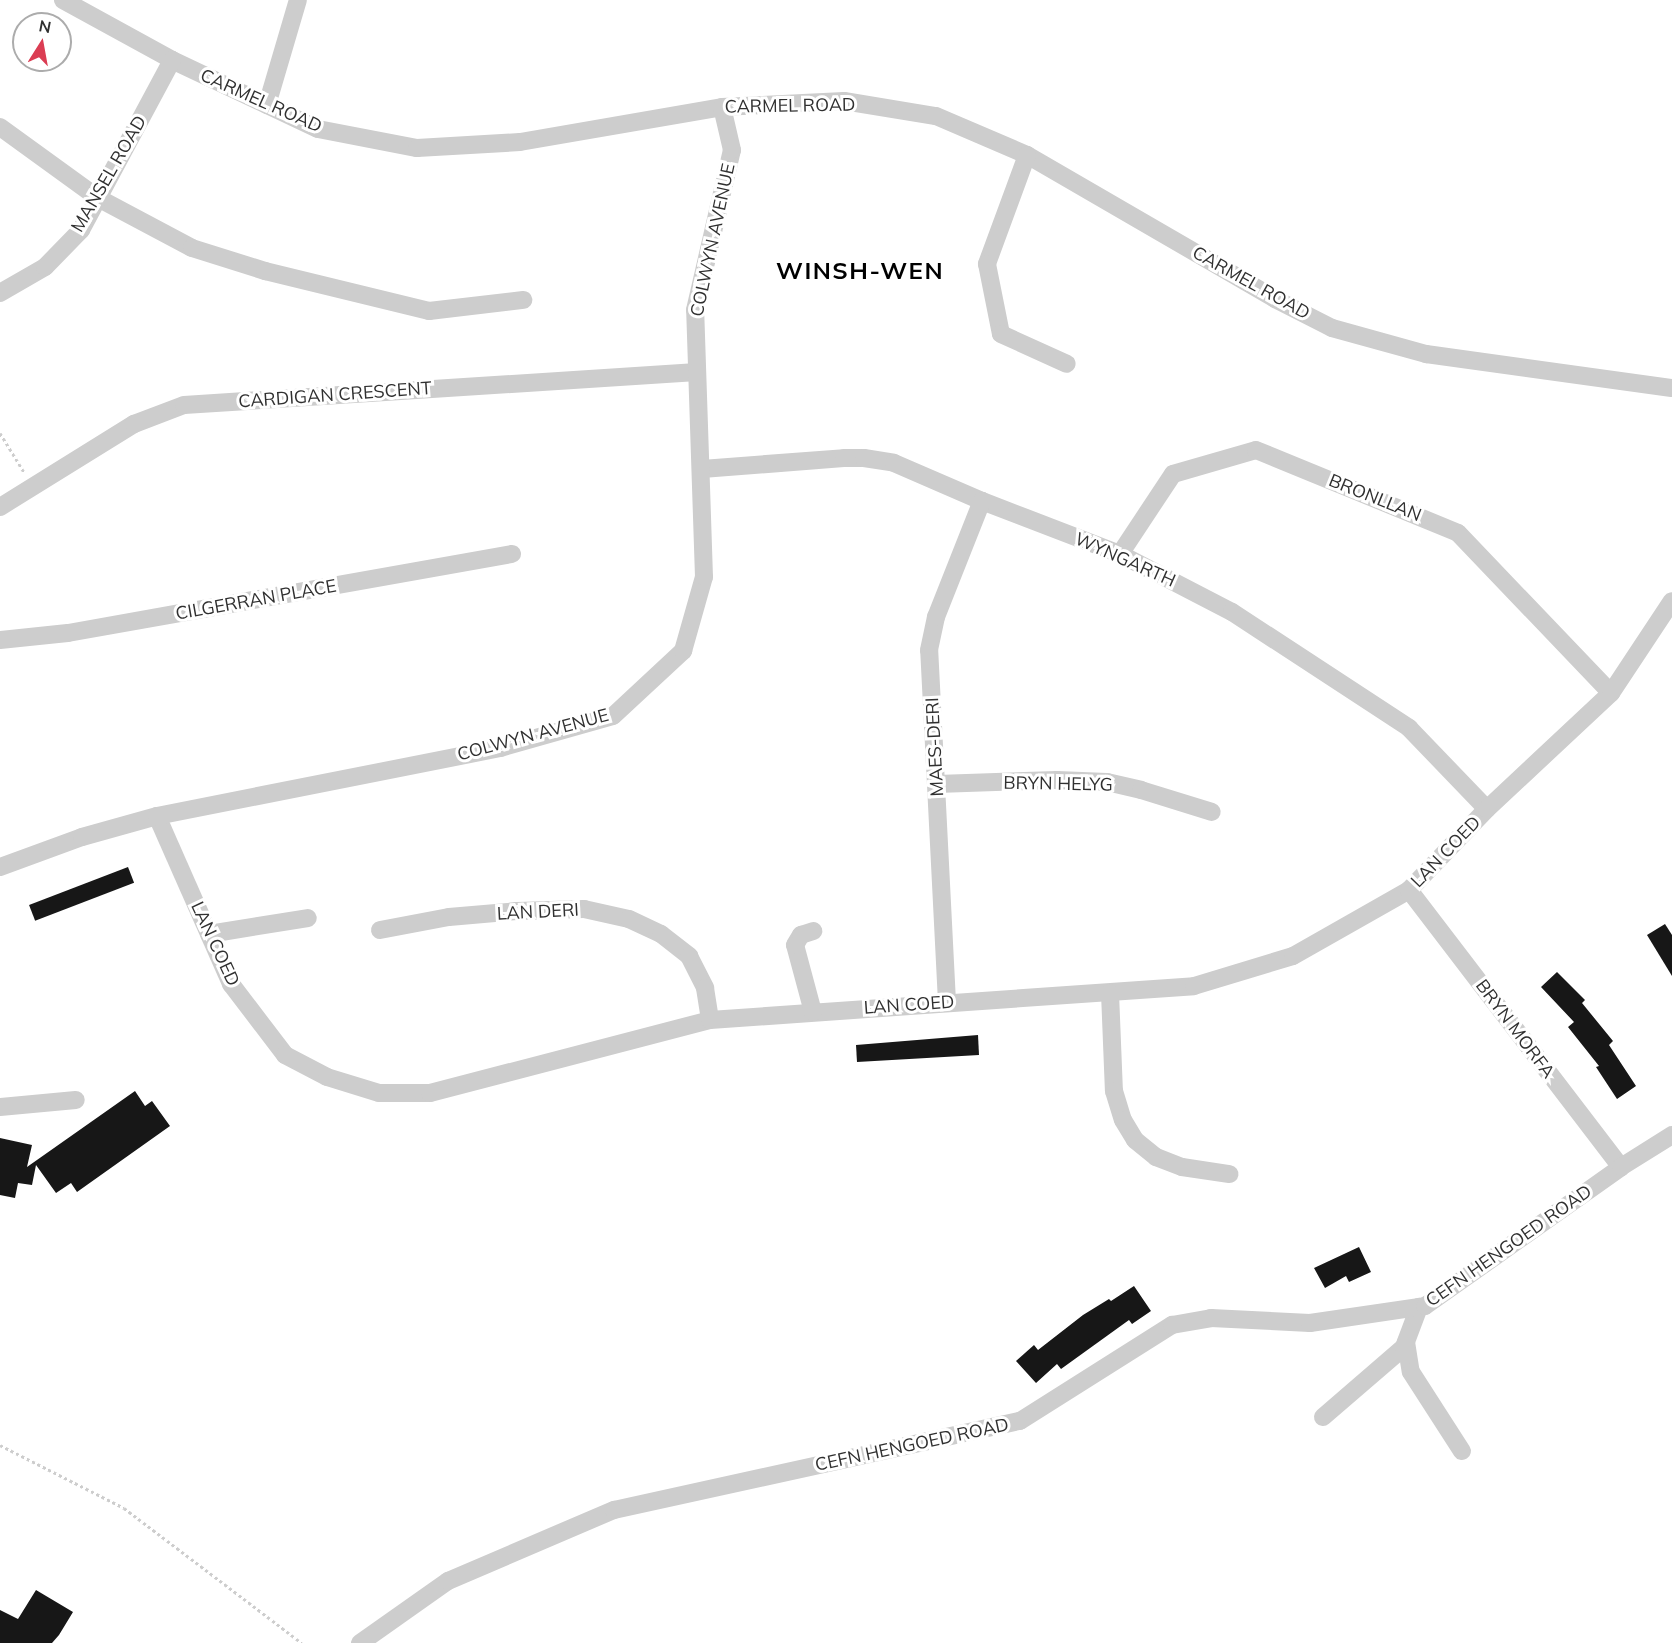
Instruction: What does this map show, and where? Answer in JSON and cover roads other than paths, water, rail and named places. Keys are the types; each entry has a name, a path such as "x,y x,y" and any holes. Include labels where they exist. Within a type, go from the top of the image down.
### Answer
{"street":[{"name":"CARMEL ROAD","path":"63,0 172,60 318,129 417,148 519,142 722,107 844,101 936,116 1027,155 1275,299 1332,328 1426,354 1672,388"},
{"path":"267,105 298,0"},
{"name":"MANSEL ROAD","path":"0,293 45,267 81,230 172,60"},
{"name":"COLWYN AVENUE","path":"0,867 82,837 157,816 500,748 613,716 683,651 704,577 695,310 732,150 722,107"},
{"path":"0,127 98,198 192,248 265,271 429,311 523,300"},
{"path":"1027,155 987,264 1001,334 1067,364"},
{"name":"CARDIGAN CRESCENT","path":"0,507 134,424 184,405 697,372"},
{"name":"BRONLLAN","path":"1120,554 1173,474 1256,450 1458,533 1611,693"},
{"name":"WYNGARTH","path":"702,469 864,458 894,463 982,501 1120,554 1232,612 1409,728 1487,809"},
{"name":"MAES-DERI","path":"947,1002 929,650 936,617 982,501"},
{"name":"CILGERRAN PLACE","path":"0,640 68,633 512,554"},
{"name":"LAN COED","path":"157,816 231,984 285,1055 327,1077 379,1093 430,1093 710,1020 1194,986 1293,957 1409,890 1487,809 1611,693 1672,601"},
{"name":"BRYN HELYG","path":"937,784 1057,780 1107,782 1212,812"},
{"name":"BRYN MORFA","path":"1409,890 1621,1167"},
{"name":"LAN DERI","path":"380,930 449,917 517,911 584,909 629,919 661,934 689,956 705,988 710,1020"},
{"path":"209,934 308,918"},
{"path":"813,931 801,935 795,945 813,1012"},
{"path":"1110,993 1114,1091 1123,1120 1135,1140 1156,1157 1182,1167 1229,1174"},
{"path":"0,1107 76,1100"},
{"name":"CEFN HENGOED ROAD","path":"360,1643 448,1581 614,1510 1020,1421 1172,1326 1212,1318 1310,1323 1425,1306 1621,1167 1672,1135"},
{"path":"1323,1417 1404,1347 1419,1307"},
{"path":"1406,1342 1411,1372 1462,1451"}],"district":[{"name":"WINSH-WEN","path":"860,271"}]}
